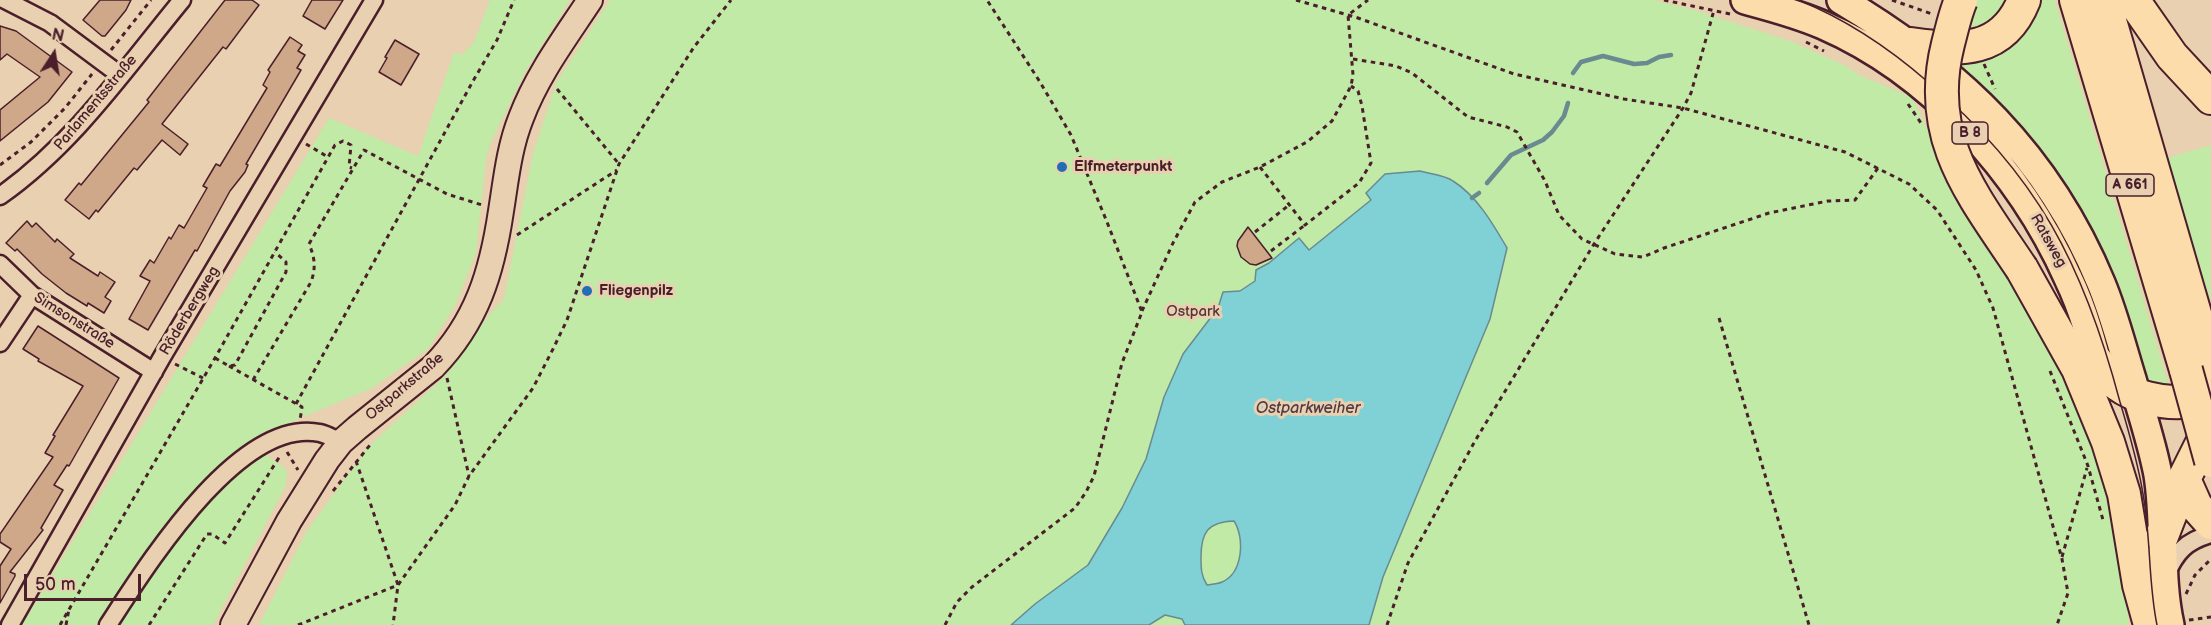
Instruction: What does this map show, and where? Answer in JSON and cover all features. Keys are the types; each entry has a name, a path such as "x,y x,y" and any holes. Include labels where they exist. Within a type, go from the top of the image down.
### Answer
{"highway":[{"path":"1961,0 1955,15 1944,66 1942,96 1945,129 1956,164 1966,185 2022,269 2078,369 2104,432 2124,494 2139,585 2162,623"},
{"path":"1911,44 1951,49 1976,46 1999,35 2009,27 2024,0"},
{"name":"A 661","path":"2076,0 2202,367"},
{"name":"A 661","path":"2104,0 2202,367 2211,461"},
{"path":"2133,0 2172,56 2211,98"},
{"path":"2097,362 2109,378 2136,394 2156,401 2178,404 2211,397"},
{"path":"2162,536 2184,479 2211,425"},
{"path":"2184,479 2196,506 2211,523"}],"main road":[{"name":"Ratsweg","path":"1841,0 1911,44 1956,80 1996,120 2031,163 2060,205 2088,254 2101,284 2136,394 2158,476 2164,579 2162,623"},
{"name":"Ratsweg","path":"1738,7 1780,10 1823,25 1866,48 1927,92 1977,139 2011,180 2043,228 2081,308 2136,512 2162,623"}],"street":[{"path":"5,0 50,23 120,75"},
{"name":"Parlamentsstraße","path":"0,196 21,181 81,125 182,0"},
{"name":"Röderbergweg","path":"10,625 154,372 375,0"},
{"name":"Ostparkstraße","path":"233,625 311,483 341,442 433,367 458,337 477,304 487,279 507,167 520,118 542,73 591,0"},
{"name":"Simsonstraße","path":"0,264 32,295 154,372"},
{"path":"0,343 32,295"},
{"path":"108,625 194,504 223,474 244,457 279,437 299,432 318,433 341,442"},
{"path":"2164,579 2172,562 2186,544 2211,534"}],"path":[{"path":"0,165 32,142 57,117 151,0"},
{"path":"296,404 497,40 514,0"},
{"path":"298,625 398,585 454,505 469,476 533,388 553,349 567,320 619,164 694,47 731,0"},
{"path":"987,0 1071,135 1142,312"},
{"path":"1296,0 1348,15 1514,74 1624,99 1683,108 1845,152 1909,184 1937,210 1976,270 1993,308 2062,559 2068,593 2057,625"},
{"path":"1348,15 1368,0"},
{"path":"1664,0 1714,10 1738,7"},
{"path":"1387,625 1407,563 1475,441 1594,244 1683,108 1690,93 1714,10"},
{"path":"945,625 957,602 972,587 1075,508 1086,492 1094,476 1122,363 1173,243 1195,202 1221,182 1260,167 1306,142 1332,121 1351,86 1353,59 1348,15"},
{"path":"1803,41 1829,53"},
{"path":"1353,59 1396,66 1412,73 1468,117 1517,132 1545,181 1559,215 1582,239 1615,254 1643,257 1769,213 1828,201 1855,200 1878,168"},
{"path":"552,83 619,164"},
{"path":"1271,251 1359,183 1371,163 1362,106 1358,91 1351,86"},
{"path":"1902,97 1923,129"},
{"path":"60,625 335,145 343,141 351,145 349,167 352,168"},
{"path":"311,147 327,157"},
{"path":"253,380 311,282 315,270 314,255 309,244 364,150 447,194 501,209"},
{"path":"1260,167 1305,225"},
{"path":"516,236 617,170"},
{"path":"1256,232 1289,205"},
{"path":"229,366 235,366 286,272 286,261 274,252"},
{"path":"1719,318 1809,625"},
{"path":"215,358 302,407 300,422"},
{"path":"2047,362 2088,466 2106,529"},
{"path":"180,367 203,378"},
{"path":"446,373 469,476"},
{"path":"286,449 300,473"},
{"path":"149,625 207,534 212,534 225,543 279,456"},
{"path":"356,461 398,585 393,625"},
{"path":"2062,559 2088,466"},
{"path":"2184,600 2195,575 2211,559"},
{"path":"66,625 69,607"},
{"path":"2162,623 2211,617"}],"green space":[{"path":"490,0 570,0 524,74 490,144 486,159 476,252 456,304 428,349 372,388 272,430 250,443 287,470 286,485 213,625 22,625 329,118 418,156 454,52 462,55 474,42"},
{"name":"Ostpark","path":"610,0 1654,0 1698,11 1793,42 1846,66 1859,75 1912,97 1959,196 2051,350 2080,413 2113,496 2129,625 259,625 307,531 367,448 444,377 488,316 504,299 533,154 556,83"},
{"path":"1975,0 2010,0 1999,19 1977,32 1965,21"},
{"path":"2037,0 2055,0 2171,393 2142,389 2107,280 1953,68"},
{"path":"2211,145 2211,303 2167,158"}],"water":[{"name":"Ostparkweiher","path":"1420,171 1450,179 1477,202 1507,248 1490,319 1383,577 1369,625 1185,625 1182,619 1165,615 1149,625 1011,625 1035,604 1088,565 1122,508 1146,459 1164,397 1183,354 1218,308 1223,292 1240,291 1255,281 1256,270 1269,263 1299,238 1309,250 1371,200 1366,193 1385,174","holes":["1234,521 1238,528 1241,545 1234,571 1222,582 1207,585 1202,575 1201,565 1201,548 1205,535 1212,526 1225,522"]}],"building":[{"path":"100,0 131,0 126,10 105,36 83,20"},
{"path":"225,0 252,0 259,5 226,49 223,47 162,124 188,144 180,155 162,140 137,170 134,168 98,212 96,210 89,219 65,200 79,183 81,185 149,102 147,100"},
{"path":"312,0 343,0 325,29 303,16"},
{"path":"0,26 16,31 72,72 48,102 0,141 0,110 40,77 7,54 0,60"},
{"path":"290,37 302,45 298,51 305,55 297,68 301,70 246,164 248,165 245,172 230,191 197,251 195,250 148,330 129,319 150,281 140,276 150,260 154,263 179,225 184,228 207,188 203,186 216,164 220,166 267,88 263,85 270,72 268,70"},
{"path":"395,40 419,54 401,85 379,72"},
{"path":"27,221 32,227 36,223 55,242 57,239 74,254 70,258 98,276 100,272 115,282 105,297 111,301 104,313 66,293 42,274 17,249 15,251 6,243"},
{"path":"1248,227 1272,258 1256,265 1250,264 1241,257 1237,246 1238,241"},
{"path":"38,326 119,378 69,466 67,465 54,485 63,490 41,528 43,530 10,572 15,576 0,603 0,566 11,549 0,542 0,534 53,457 45,453 55,436 53,435 83,386 38,361 39,359 23,349"}],"waterway":[{"path":"1573,73 1581,62 1603,56 1634,64 1647,63 1659,57 1671,55"},
{"path":"1487,183 1511,155 1543,140 1552,132 1564,116 1568,103"},
{"path":"1472,198 1479,193"}],"tram line":[{"path":"1798,0 1866,35 1928,82 1966,116 1999,151 2027,187 2051,225 2090,307 2106,353 2133,448 2146,510 2152,592 2157,625"}],"place":[{"name":"Elfmeterpunkt","path":"1062,167"},
{"name":"Fliegenpilz","path":"587,291"}]}
